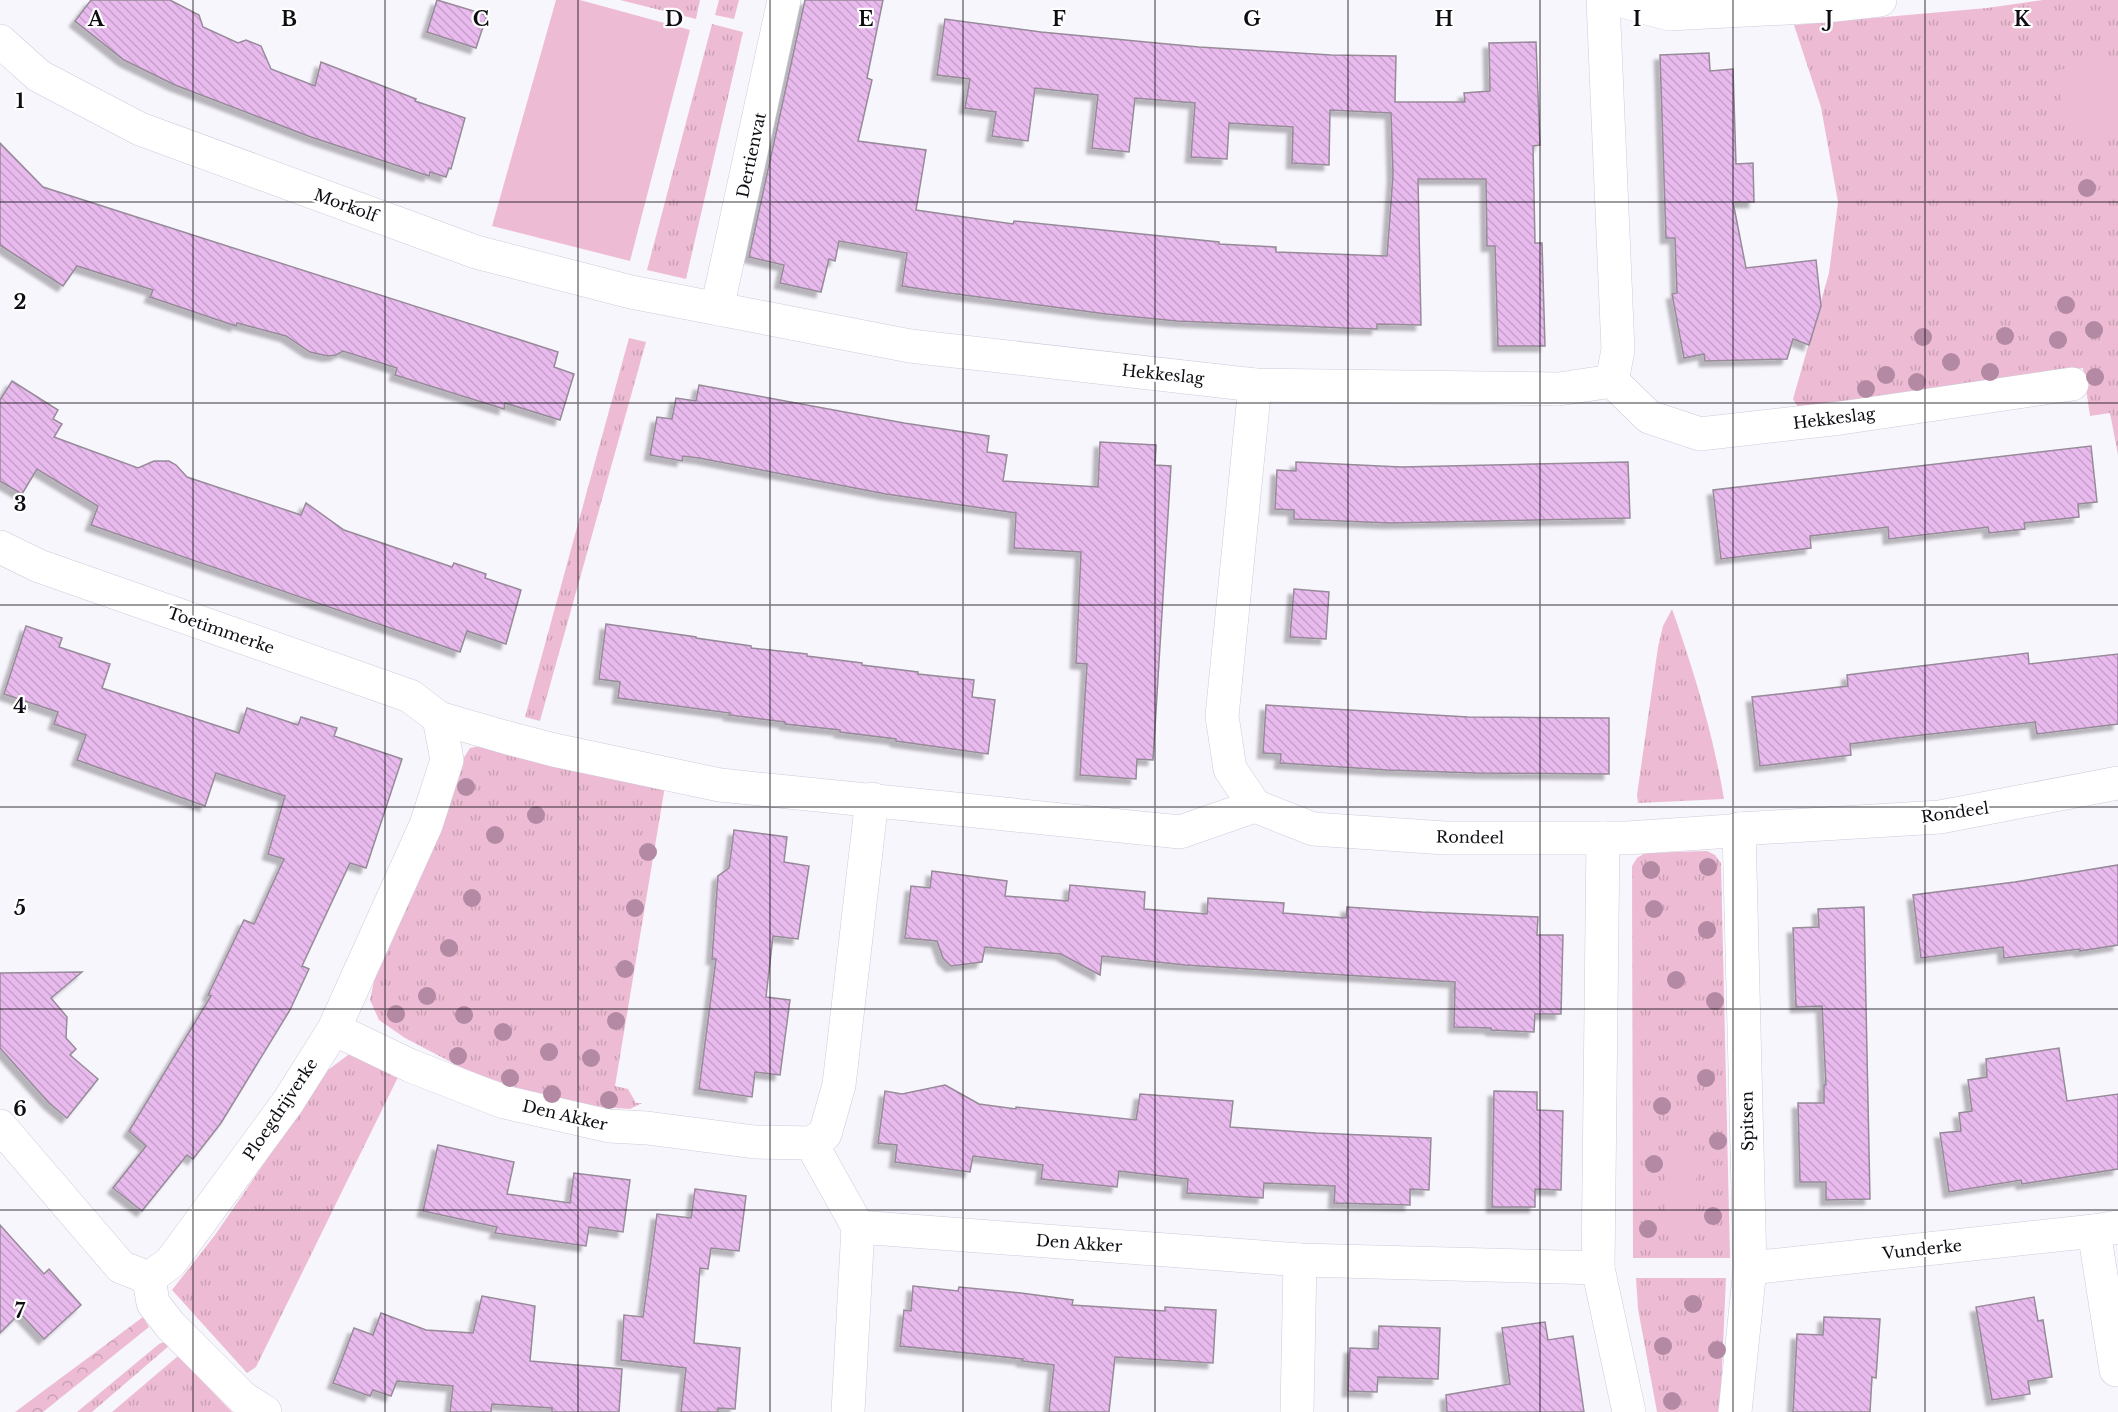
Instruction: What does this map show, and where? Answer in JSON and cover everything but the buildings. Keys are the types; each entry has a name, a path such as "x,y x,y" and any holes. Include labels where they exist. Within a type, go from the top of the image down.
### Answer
{"street":[{"name":"Dertienvat","path":"717,309 784,0"},
{"path":"1603,0 1618,350 1612,381"},
{"path":"1619,0 1669,14 1826,6 1880,0"},
{"name":"Morkolf","path":"0,41 39,76 140,129 476,252 632,292 717,309"},
{"name":"Hekkeslag","path":"717,309 910,346 1255,385 1559,389 1612,381 1649,417 1700,434 1841,418 2072,384"},
{"path":"439,718 554,750 720,785 1180,832 1255,806 1230,769 1222,716 1255,385"},
{"name":"Toetimmerke","path":"0,547 39,566 410,696 439,718"},
{"name":"Ploegdrijverke","path":"149,1278 170,1263 288,1102 334,1029 426,825 447,760 439,718"},
{"name":"Rondeel","path":"1255,806 1313,829 1445,838 1603,838 1940,817 2118,783"},
{"path":"848,1412 858,1227 810,1143 825,1134 839,1085 872,799"},
{"name":"Spitsen","path":"1735,1412 1750,1268 1739,829"},
{"path":"1603,838 1598,1268 1629,1412"},
{"name":"Den Akker","path":"334,1029 411,1066 516,1104 609,1126 647,1128 755,1142 810,1143"},
{"path":"0,1126 121,1267 149,1278 153,1303 170,1325 243,1398 265,1412"},
{"name":"Den Akker","path":"858,1227 1300,1260 1598,1268"},
{"name":"Vunderke","path":"1750,1268 2106,1229 2116,1370"},
{"path":"1297,1412 1300,1260"}],"green space":[{"path":"556,0 580,0 690,30 630,261 492,226"},
{"path":"620,0 700,0 696,19"},
{"path":"719,0 739,0 734,19 715,15"},
{"path":"2043,0 2118,0 2118,455 2110,413 2090,416 2083,368 1799,409 1793,399 1829,273 1838,202 1821,107 1794,25 1987,8"},
{"path":"712,24 743,32 686,279 647,270"},
{"path":"2118,61 2118,132 2068,140 2058,70"},
{"path":"629,338 646,342 540,721 525,717"},
{"path":"1672,609 1702,703 1724,799 1638,803 1637,795 1658,647 1663,626"},
{"path":"486,745 665,786 615,1086 628,1089 636,1103 642,1103 630,1109 590,1106 548,1098 468,1071 405,1038 379,1020 370,1000 375,976 463,759 470,748"},
{"path":"1707,851 1715,855 1721,863 1730,1258 1633,1258 1632,866 1637,858 1645,853"},
{"path":"348,1055 369,1056 400,1073 256,1367 247,1373 172,1290 215,1235 328,1070"},
{"path":"1665,1154 1696,1154 1696,1234 1666,1234"},
{"path":"1636,1278 1726,1278 1720,1412 1657,1412 1638,1309"},
{"path":"143,1317 149,1327 43,1412 15,1412"},
{"path":"164,1342 170,1345 92,1412 77,1412 159,1344"},
{"path":"178,1356 232,1412 112,1412"}]}
